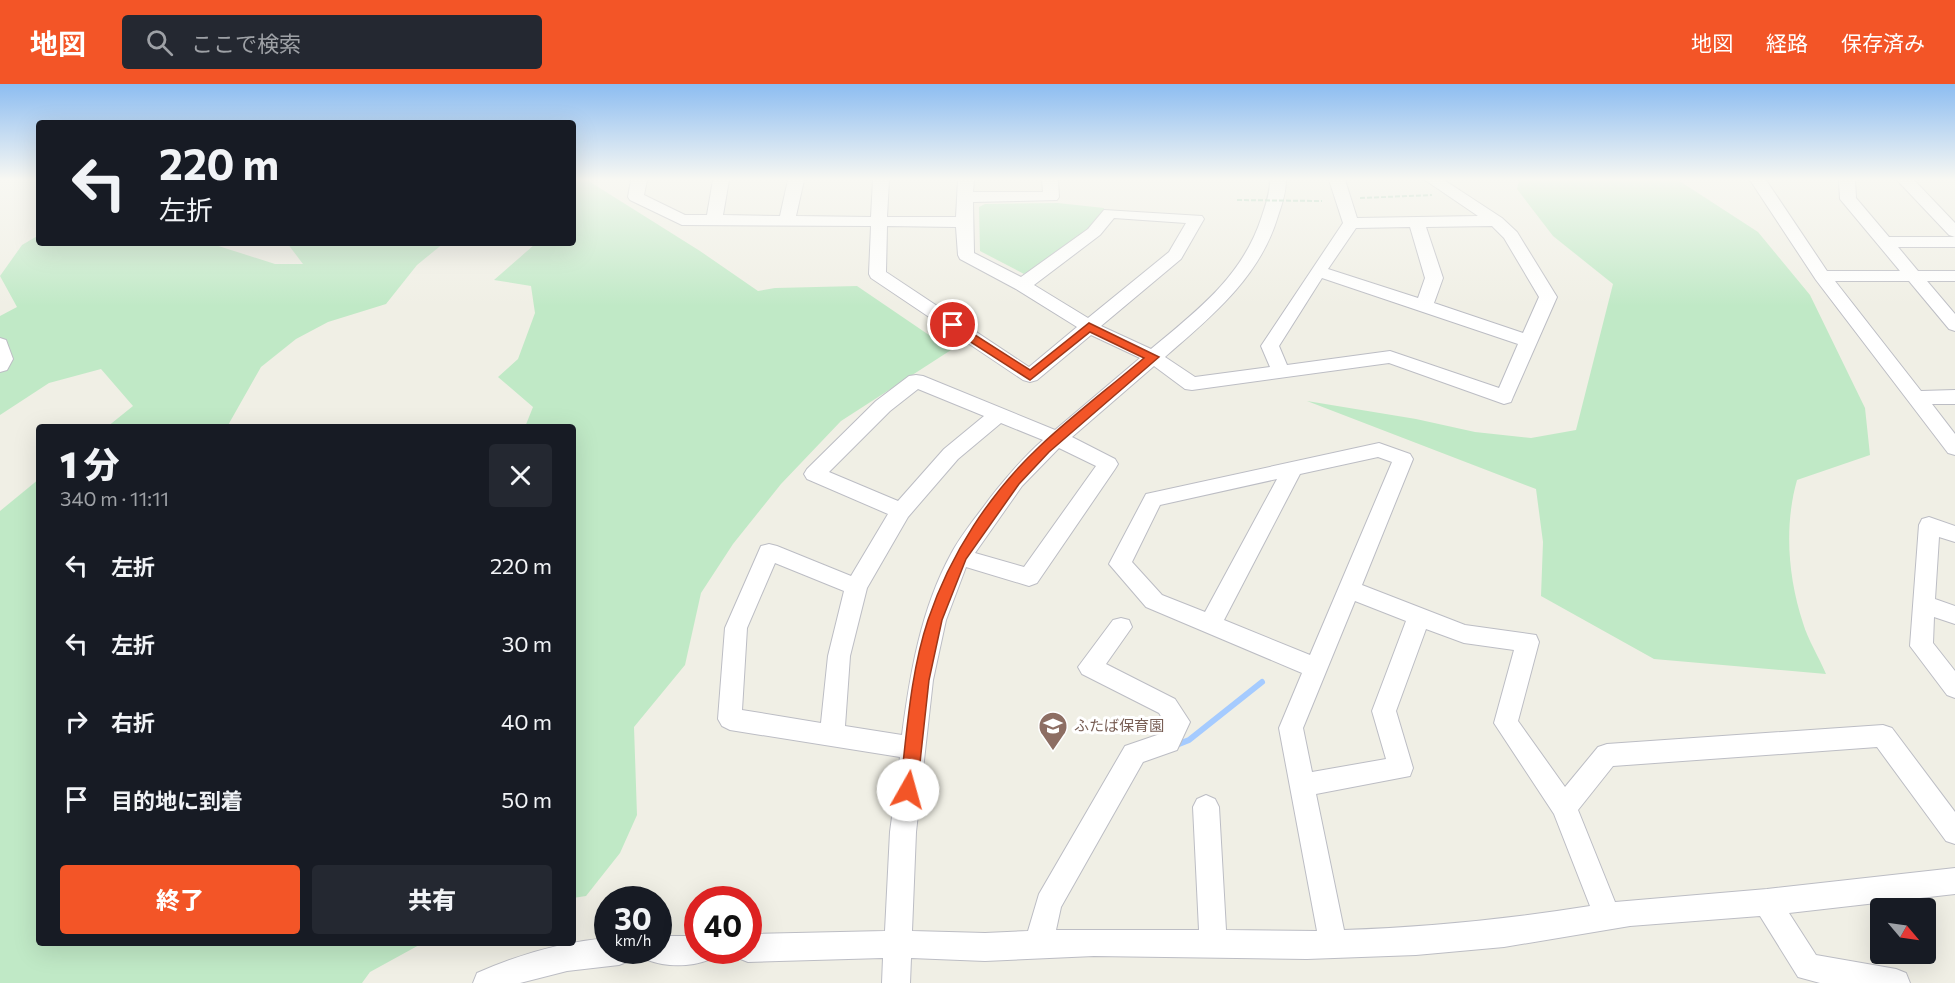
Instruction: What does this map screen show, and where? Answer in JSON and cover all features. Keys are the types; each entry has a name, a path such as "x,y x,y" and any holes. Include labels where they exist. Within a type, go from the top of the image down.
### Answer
{"street":[{"path":"874,222 964,222 966,255 1022,285 1089,327 1153,357 1192,384 1390,357 1504,397 1548,297 1511,236 1497,222"},
{"path":"878,222 877,274 1030,376 1175,255 1195,222"},
{"path":"1022,285 1094,232 1102,222"},
{"path":"896,983 903,832 921,680 935,620 960,557 1015,481 1057,438 1220,300 1240,277 1264,236 1268,222"},
{"path":"1416,222 1434,278 1425,307"},
{"path":"1281,371 1270,346 1351,223 1420,222"},
{"path":"1786,222 1822,276 1955,448"},
{"path":"1868,222 1955,325"},
{"path":"1885,242 1955,242"},
{"path":"1318,271 1529,341"},
{"path":"1822,276 1955,276"},
{"path":"0,345 4,359 0,366"},
{"path":"901,511 814,474 883,406 916,381 1000,413 1108,464 1029,577 960,557"},
{"path":"1917,398 1955,397"},
{"path":"832,735 839,656 856,587 901,511 951,454 1000,413"},
{"path":"1316,668 1154,601 1120,564 1153,499 1378,450 1403,459 1349,589 1291,728 1333,944"},
{"path":"1210,624 1293,468"},
{"path":"1955,534 1929,525 1921,646 1955,688"},
{"path":"856,587 769,552 736,628 730,719 914,748"},
{"path":"1349,589 1464,634 1528,642 1506,723 1564,807 1608,917"},
{"path":"1924,604 1955,615"},
{"path":"1302,785 1401,768 1384,711 1419,617"},
{"path":"1039,944 1048,903 1134,754 1167,742 1178,722 1167,706 1090,667 1121,627"},
{"path":"1564,807 1606,755 1883,736 1955,832"},
{"path":"1206,807 1213,945"},
{"path":"762,948 898,944 985,947 1094,942 1213,945 1416,941 1504,933 1608,917 1955,881"},
{"path":"1767,902 1812,975 1896,983"},
{"path":"487,983 522,966 571,955 594,953"}],"green space":[{"path":"576,222 654,222 758,291 775,288 857,286 951,350 841,421 781,484 733,544 701,593 685,665 634,727 637,815 620,853 586,896 576,898 576,424 526,424 533,407 498,377 518,359 535,313 531,286 494,280 533,246 576,246"},
{"path":"979,222 1095,222 1089,230 1024,274 980,251"},
{"path":"1542,222 1743,222 1758,232 1810,295 1865,408 1870,455 1797,480 1793,497 1789,533 1794,588 1805,629 1826,674 1654,659 1541,596 1543,542 1536,489 1307,401 1416,419 1475,432 1531,438 1576,430 1613,284 1553,236"},
{"path":"36,237 36,246 218,246 275,264 303,264 289,246 440,246 417,265 386,304 328,322 296,339 261,367 229,424 111,424 133,406 101,369 49,383 0,415 0,316 17,307 0,276 22,245"},
{"path":"36,481 36,946 417,946 370,972 362,983 0,983 0,511"}],"waterway":[{"path":"1174,746 1189,740 1262,682"}],"place":[{"name":"ふたば保育園","path":"1053,752"}],"route":[{"path":"908,790 921,680 935,620 960,557 1015,481 1045,449 1153,357 1089,327 1030,376 953,325"}]}
